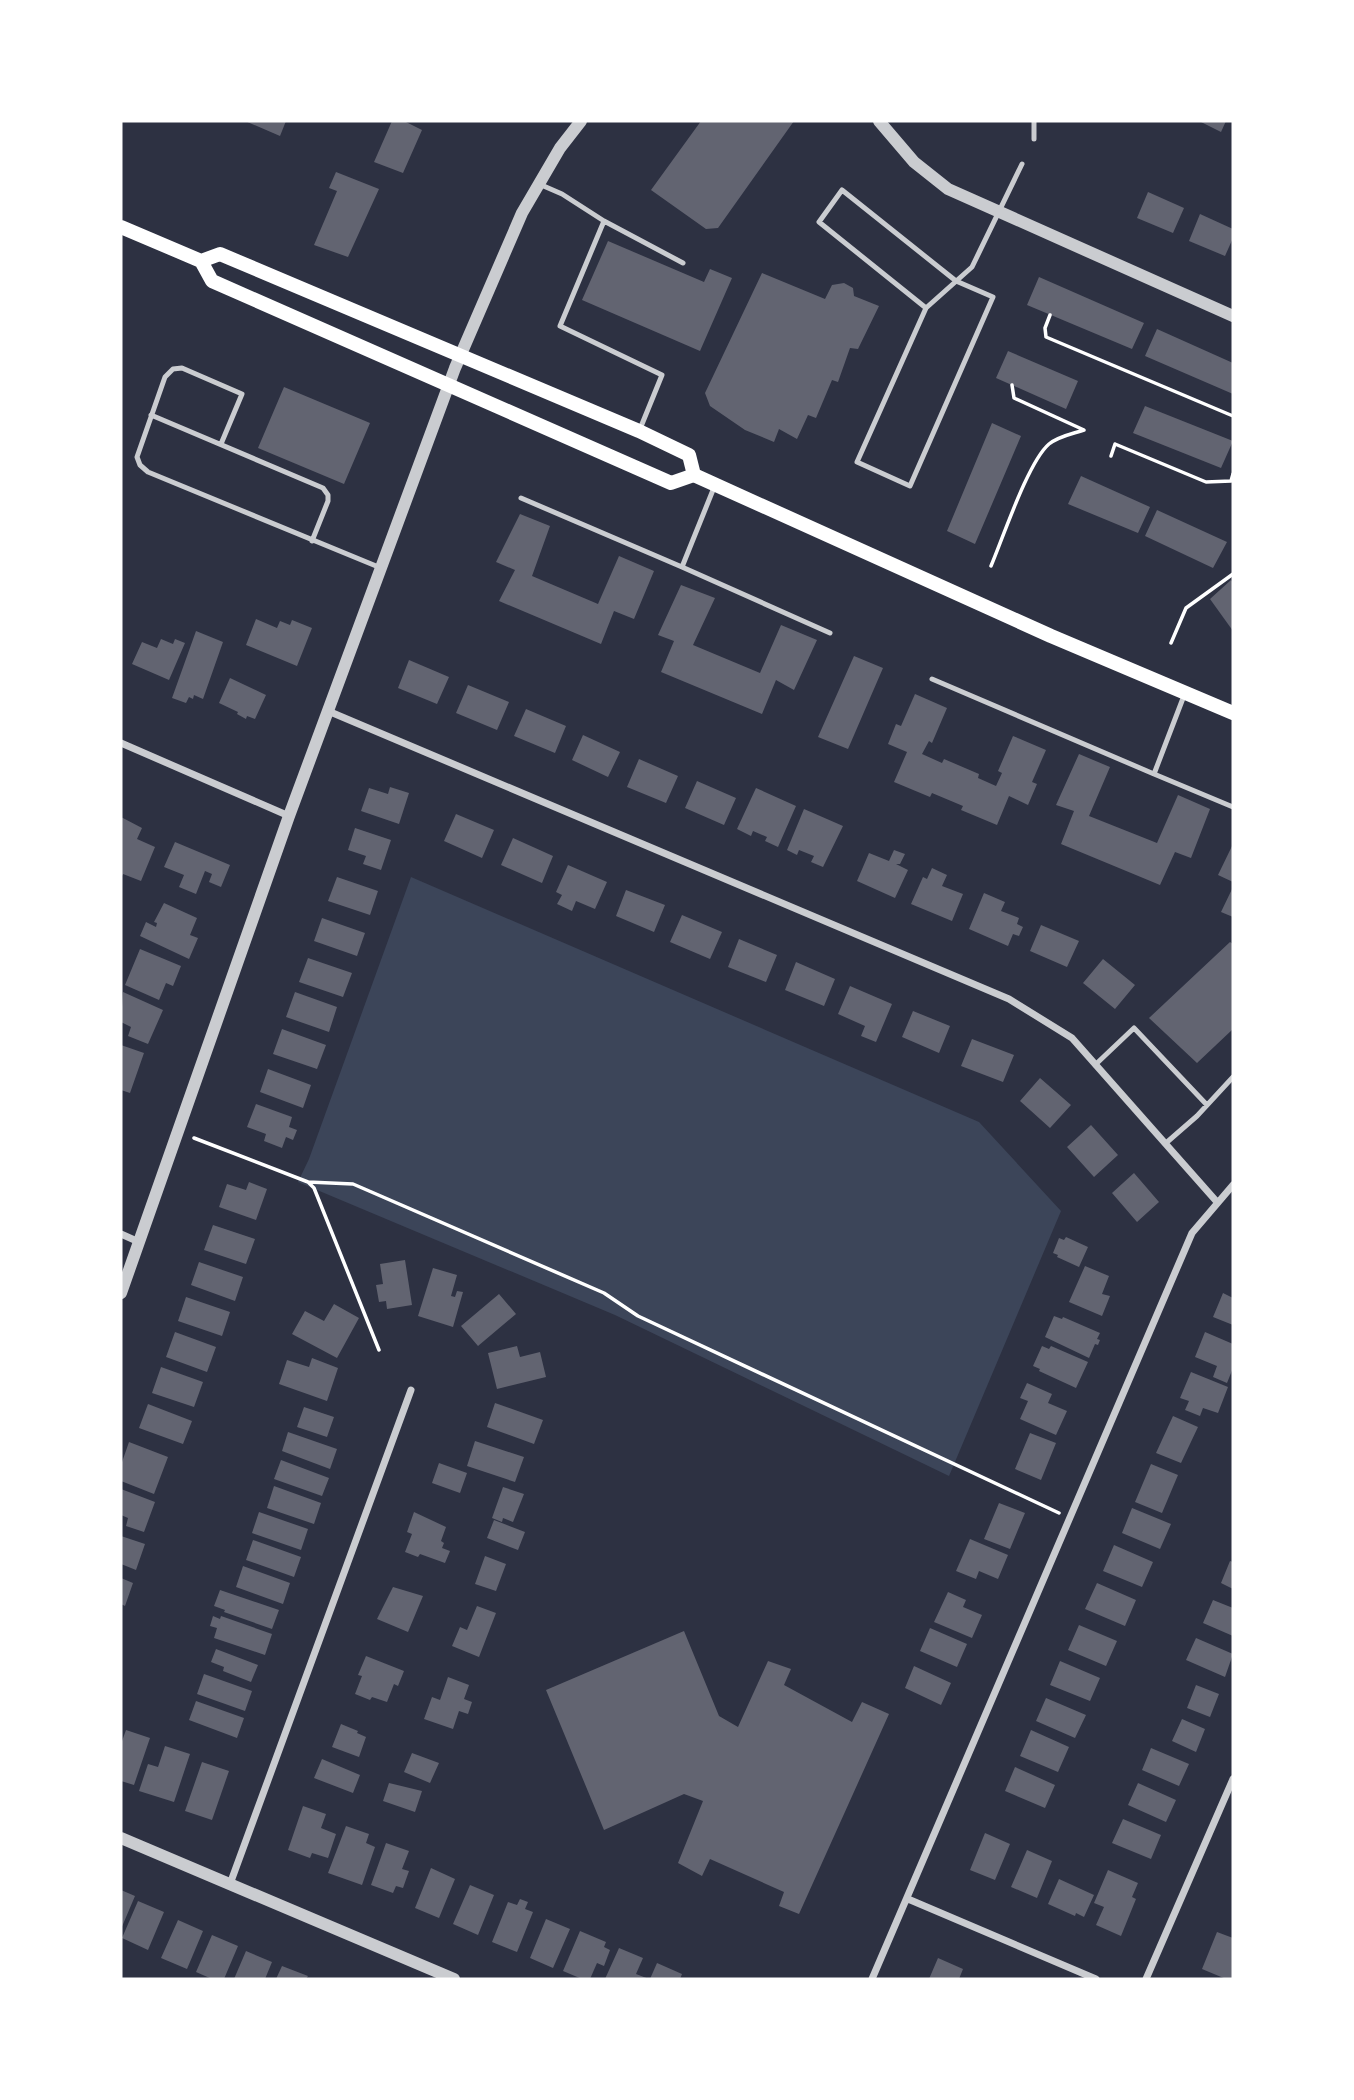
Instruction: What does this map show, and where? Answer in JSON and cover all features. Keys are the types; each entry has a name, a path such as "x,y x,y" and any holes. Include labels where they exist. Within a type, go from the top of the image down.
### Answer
{"main road":[{"path":"121,227 201,261 212,281 671,483 694,475 1051,636 1233,713"},
{"path":"201,261 220,254 457,362 639,431 689,455 694,475"}],"street":[{"path":"121,1293 289,816 457,362 522,212 560,148 581,121"},
{"path":"879,121 914,162 948,189 1233,316"},
{"path":"328,711 1009,999 1072,1038 1217,1202"},
{"path":"121,743 289,816"},
{"path":"872,1979 1192,1233 1233,1185"},
{"path":"121,1234 139,1242"},
{"path":"230,1884 411,1390"},
{"path":"1146,1979 1233,1779"},
{"path":"121,1838 454,1979"},
{"path":"908,1899 1096,1979"}],"lane":[{"path":"1034,121 1034,139"},
{"path":"926,308 819,222 842,190 956,281 993,297 910,486 857,462 926,308 956,281 972,267 1022,164"},
{"path":"539,184 562,194 604,221 683,263"},
{"path":"604,221 560,327 662,375 639,431"},
{"path":"221,444 243,394 182,368 173,369 165,377 137,457 140,465 148,472 381,568"},
{"path":"152,415 323,488 328,495 328,501 312,541"},
{"path":"682,567 715,485"},
{"path":"521,498 830,633"},
{"path":"932,679 1233,807"},
{"path":"1154,774 1185,693"},
{"path":"1096,1065 1134,1028 1207,1105"},
{"path":"1166,1143 1233,1077"}],"path":[{"path":"1051,315 1045,328 1046,337 1233,416"},
{"path":"991,566 1035,462 1049,444 1063,436 1084,430 1014,398 1012,385"},
{"path":"1111,456 1115,444 1206,482 1231,481 1233,474"},
{"path":"1171,643 1186,608 1233,574"},
{"path":"205,1142 308,1182 353,1184 604,1293 638,1317 1070,1519"},
{"path":"308,1182 314,1188 379,1350"}],"shaded area":[{"path":"411,877 979,1122 1061,1211 949,1476 615,1315 298,1182 309,1159"}],"building":[{"path":"245,121 286,121 280,136"},
{"path":"392,121 404,121 422,130 403,173 374,162"},
{"path":"701,121 794,121 718,228 706,229 651,190"},
{"path":"1199,121 1226,121 1221,132"},
{"path":"336,172 379,189 348,257 314,245 337,191 329,188"},
{"path":"1148,192 1184,208 1173,233 1137,218"},
{"path":"1200,214 1233,229 1233,238 1225,256 1189,241"},
{"path":"608,241 704,282 710,269 732,278 700,351 582,300"},
{"path":"762,273 825,299 832,285 844,283 853,288 854,296 879,306 858,349 850,348 838,382 832,380 816,418 808,415 797,439 779,429 774,442 745,430 710,406 705,393"},
{"path":"1039,277 1144,323 1132,349 1027,305"},
{"path":"1157,329 1233,363 1233,394 1145,356"},
{"path":"1008,351 1078,381 1066,409 996,378"},
{"path":"284,387 370,423 344,484 258,448"},
{"path":"1145,406 1233,441 1221,468 1133,433"},
{"path":"992,423 1021,436 975,544 947,531"},
{"path":"1081,476 1150,507 1138,533 1068,504"},
{"path":"1157,510 1227,542 1213,568 1145,536"},
{"path":"520,514 550,526 532,576 598,604 619,556 654,571 634,619 614,611 601,644 499,601 515,570 496,562"},
{"path":"1231,580 1233,583 1233,631 1210,599"},
{"path":"681,585 715,598 693,645 760,673 781,625 817,640 794,690 776,680 762,714 661,672 674,641 658,635"},
{"path":"256,619 277,628 280,621 290,625 292,620 312,628 297,666 246,645"},
{"path":"196,631 223,642 203,699 194,695 193,699 189,697 186,703 172,698"},
{"path":"161,639 173,644 175,639 185,643 169,680 132,664 142,642 157,648"},
{"path":"854,656 883,668 848,749 818,737"},
{"path":"409,660 449,677 437,704 398,688"},
{"path":"230,678 266,695 255,719 247,716 246,719 219,703"},
{"path":"468,685 509,702 497,730 456,713"},
{"path":"915,694 947,708 932,743 929,741 922,754 942,763 944,759 979,774 978,778 996,786 1002,773 998,771 1013,736 1046,750 1032,782 1037,784 1028,805 1009,796 997,825 961,810 963,806 932,793 930,797 894,782 907,752 888,744 896,724 901,726"},
{"path":"526,709 566,726 555,753 514,736"},
{"path":"583,735 620,752 608,777 572,760"},
{"path":"1079,754 1110,767 1089,816 1157,843 1178,795 1210,809 1191,858 1175,852 1160,885 1061,844 1074,811 1056,805"},
{"path":"639,759 678,776 666,803 627,787"},
{"path":"697,781 736,798 724,825 685,808"},
{"path":"390,787 409,793 399,824 361,811 369,788 388,794"},
{"path":"756,788 796,806 778,847 765,841 767,837 753,831 751,836 737,829"},
{"path":"804,809 843,826 823,867 811,862 814,856 799,850 797,855 787,850"},
{"path":"456,814 494,830 482,858 444,841"},
{"path":"121,817 142,828 137,839 155,847 141,881 123,874 121,878"},
{"path":"355,828 391,840 381,870 363,864 366,856 348,850"},
{"path":"513,838 553,856 542,883 501,865"},
{"path":"175,842 230,865 221,887 209,882 212,874 205,871 196,894 179,887 184,875 164,867"},
{"path":"1233,844 1233,882 1218,875"},
{"path":"894,850 905,854 900,864 896,864 908,870 895,898 857,881 869,853 889,861"},
{"path":"568,865 607,882 595,909 576,901 572,911 557,904 562,895 556,892"},
{"path":"932,868 947,875 942,886 963,894 952,921 911,904 923,877 927,879"},
{"path":"337,877 378,891 370,915 328,901"},
{"path":"1233,887 1233,917 1221,912"},
{"path":"626,890 665,905 654,932 616,916"},
{"path":"984,893 1005,902 1001,911 1019,918 1017,924 1023,927 1019,936 1013,934 1008,946 969,929"},
{"path":"164,903 197,918 190,935 198,938 189,959 140,936 146,922 156,927 157,923 154,922"},
{"path":"682,915 722,932 710,959 670,942"},
{"path":"322,918 365,933 357,956 314,941"},
{"path":"1041,925 1079,941 1067,967 1030,951"},
{"path":"739,939 777,955 766,982 728,967"},
{"path":"1230,942 1233,944 1233,1029 1197,1063 1149,1018"},
{"path":"140,949 181,966 173,986 166,983 159,1000 125,985"},
{"path":"308,958 352,973 343,997 299,982"},
{"path":"1103,959 1135,985 1115,1009 1083,983"},
{"path":"796,962 835,979 824,1006 785,990"},
{"path":"850,986 892,1004 876,1042 861,1036 865,1026 838,1014"},
{"path":"123,992 163,1010 148,1044 128,1036 131,1027 121,1022"},
{"path":"295,992 337,1007 329,1032 286,1017"},
{"path":"913,1011 950,1026 939,1053 902,1037"},
{"path":"282,1029 326,1045 317,1069 273,1054"},
{"path":"972,1039 1014,1055 1003,1082 961,1066"},
{"path":"121,1045 144,1053 130,1093 121,1090"},
{"path":"268,1069 311,1085 303,1108 260,1092"},
{"path":"1040,1078 1071,1105 1050,1128 1020,1101"},
{"path":"256,1104 292,1117 289,1127 297,1130 293,1140 286,1137 282,1148 264,1141 266,1134 247,1127"},
{"path":"1091,1125 1118,1155 1094,1177 1067,1147"},
{"path":"1134,1173 1159,1202 1137,1222 1112,1193"},
{"path":"249,1182 267,1189 256,1220 219,1207 227,1184 246,1190"},
{"path":"213,1225 255,1239 246,1264 204,1250"},
{"path":"1066,1237 1088,1247 1079,1267 1053,1253 1059,1238 1064,1240"},
{"path":"405,1260 412,1305 387,1309 386,1301 379,1302 376,1285 383,1284 380,1264"},
{"path":"199,1262 243,1277 235,1301 191,1285"},
{"path":"1085,1266 1109,1276 1102,1294 1110,1296 1102,1316 1069,1302"},
{"path":"433,1268 457,1275 451,1296 455,1297 457,1291 463,1292 453,1327 418,1316"},
{"path":"1223,1293 1233,1298 1233,1325 1213,1317"},
{"path":"499,1294 516,1314 478,1346 461,1326"},
{"path":"186,1297 230,1312 222,1336 178,1321"},
{"path":"334,1304 359,1318 337,1358 292,1334 305,1311 324,1321"},
{"path":"1054,1316 1063,1317 1100,1333 1098,1345 1095,1344 1089,1358 1045,1337"},
{"path":"175,1332 216,1347 207,1372 166,1357"},
{"path":"1205,1332 1233,1344 1233,1368 1227,1383 1213,1377 1217,1366 1195,1357"},
{"path":"517,1346 520,1357 540,1352 546,1377 497,1389 488,1353"},
{"path":"1042,1346 1049,1349 1051,1346 1088,1362 1076,1388 1033,1366"},
{"path":"312,1358 338,1368 327,1401 279,1384 287,1360 309,1367"},
{"path":"161,1367 203,1382 194,1407 152,1393"},
{"path":"1191,1372 1228,1387 1218,1413 1203,1408 1200,1416 1185,1410 1189,1401 1180,1398"},
{"path":"1027,1383 1052,1394 1048,1403 1067,1411 1056,1435 1020,1419 1028,1401 1020,1398"},
{"path":"495,1403 543,1420 534,1444 487,1427"},
{"path":"148,1404 192,1421 183,1444 139,1428"},
{"path":"304,1407 334,1417 327,1437 297,1427"},
{"path":"1173,1416 1198,1427 1181,1463 1156,1453"},
{"path":"288,1432 337,1449 330,1469 282,1451"},
{"path":"1030,1433 1056,1443 1041,1480 1015,1469"},
{"path":"475,1441 524,1457 515,1482 467,1466"},
{"path":"129,1442 168,1457 154,1494 121,1481 121,1465"},
{"path":"281,1460 329,1478 322,1496 274,1479"},
{"path":"439,1463 467,1473 460,1493 432,1483"},
{"path":"1151,1464 1178,1475 1162,1513 1135,1502"},
{"path":"274,1486 321,1503 314,1524 267,1508"},
{"path":"503,1487 524,1494 513,1522 492,1518"},
{"path":"121,1489 155,1502 144,1532 126,1526 128,1518 121,1515"},
{"path":"999,1503 1025,1513 1010,1549 984,1539"},
{"path":"1132,1508 1171,1524 1160,1549 1122,1533"},
{"path":"259,1512 308,1529 301,1550 252,1533"},
{"path":"414,1512 446,1527 441,1541 444,1543 442,1548 450,1551 445,1563 405,1552 412,1534 407,1532"},
{"path":"494,1520 525,1532 518,1550 487,1538"},
{"path":"121,1536 145,1544 136,1570 121,1564"},
{"path":"970,1539 1008,1555 998,1579 979,1571 976,1579 956,1571"},
{"path":"253,1540 301,1557 294,1577 246,1560"},
{"path":"1114,1545 1153,1562 1142,1587 1103,1571"},
{"path":"485,1556 506,1564 496,1591 475,1584"},
{"path":"1230,1561 1233,1562 1233,1589 1221,1583"},
{"path":"243,1566 290,1583 283,1604 236,1587"},
{"path":"121,1578 133,1583 125,1606 121,1604"},
{"path":"1097,1583 1136,1600 1125,1626 1085,1609"},
{"path":"393,1587 423,1596 408,1632 377,1619"},
{"path":"220,1590 279,1610 272,1629 214,1606"},
{"path":"948,1592 966,1600 963,1607 982,1615 972,1638 934,1622"},
{"path":"1213,1600 1233,1608 1233,1636 1203,1623"},
{"path":"477,1606 496,1613 479,1657 452,1646 460,1627 467,1630"},
{"path":"213,1616 220,1619 221,1616 272,1634 265,1655 214,1638 217,1628 210,1626"},
{"path":"1079,1625 1117,1641 1106,1666 1068,1650"},
{"path":"930,1628 967,1644 957,1667 920,1651"},
{"path":"684,1631 719,1716 738,1727 768,1661 791,1669 784,1685 852,1722 862,1702 889,1714 799,1914 779,1906 784,1892 710,1859 702,1876 678,1863 703,1801 684,1794 604,1830 546,1690"},
{"path":"1196,1638 1233,1654 1225,1677 1186,1660"},
{"path":"216,1649 258,1665 251,1682 223,1671 224,1667 211,1662"},
{"path":"366,1656 404,1671 398,1686 394,1684 387,1702 372,1697 370,1700 355,1694 362,1676 358,1675"},
{"path":"1060,1661 1100,1678 1090,1701 1050,1685"},
{"path":"914,1666 951,1683 941,1705 905,1688"},
{"path":"204,1674 252,1691 245,1711 197,1694"},
{"path":"448,1677 469,1685 464,1699 472,1702 468,1714 459,1711 453,1729 424,1719 432,1697 440,1700"},
{"path":"1196,1685 1219,1694 1210,1717 1187,1708"},
{"path":"1046,1698 1086,1715 1075,1738 1036,1721"},
{"path":"196,1701 244,1718 237,1738 189,1720"},
{"path":"1182,1719 1205,1729 1196,1752 1172,1741"},
{"path":"341,1724 366,1737 359,1757 332,1747"},
{"path":"126,1730 150,1738 134,1785 121,1781 121,1744"},
{"path":"1031,1730 1069,1747 1058,1772 1020,1756"},
{"path":"165,1746 190,1754 174,1802 139,1791 148,1764 158,1767"},
{"path":"1151,1748 1189,1764 1179,1786 1142,1770"},
{"path":"412,1753 439,1763 430,1783 404,1772"},
{"path":"322,1759 360,1775 353,1793 314,1778"},
{"path":"202,1762 229,1771 212,1820 185,1811"},
{"path":"1015,1767 1055,1785 1045,1808 1005,1791"},
{"path":"389,1783 422,1791 415,1812 383,1801"},
{"path":"1138,1783 1176,1800 1166,1822 1128,1805"},
{"path":"303,1806 326,1814 321,1828 336,1834 328,1858 312,1853 310,1858 288,1850"},
{"path":"1123,1819 1161,1835 1151,1859 1112,1843"},
{"path":"346,1826 369,1834 366,1843 375,1847 362,1885 328,1873"},
{"path":"985,1833 1010,1844 995,1880 970,1870"},
{"path":"386,1843 409,1851 402,1869 409,1871 403,1888 396,1886 393,1893 371,1885"},
{"path":"1027,1850 1052,1861 1037,1898 1011,1887"},
{"path":"431,1868 455,1879 439,1918 415,1908"},
{"path":"1108,1870 1138,1883 1132,1897 1136,1899 1121,1936 1096,1925 1104,1907 1094,1903"},
{"path":"1059,1879 1094,1895 1084,1917 1076,1913 1075,1916 1048,1904"},
{"path":"470,1885 494,1895 478,1935 453,1924"},
{"path":"121,1890 135,1896 121,1929"},
{"path":"520,1899 528,1902 525,1909 533,1912 517,1952 492,1942 508,1902 517,1905"},
{"path":"138,1901 164,1912 148,1950 122,1938"},
{"path":"546,1919 570,1929 553,1968 530,1958"},
{"path":"178,1920 203,1931 187,1969 161,1958"},
{"path":"580,1931 606,1942 604,1947 610,1950 604,1966 597,1963 590,1979 582,1979 563,1971"},
{"path":"1217,1932 1233,1938 1233,1979 1226,1979 1202,1969"},
{"path":"212,1935 238,1946 224,1979 212,1979 196,1972"},
{"path":"619,1948 643,1958 636,1974 649,1979 605,1979"},
{"path":"246,1951 272,1962 265,1979 234,1979"},
{"path":"938,1958 963,1969 959,1979 929,1979"},
{"path":"657,1963 682,1974 680,1979 650,1979"},
{"path":"282,1966 308,1976 306,1979 276,1979"}]}
